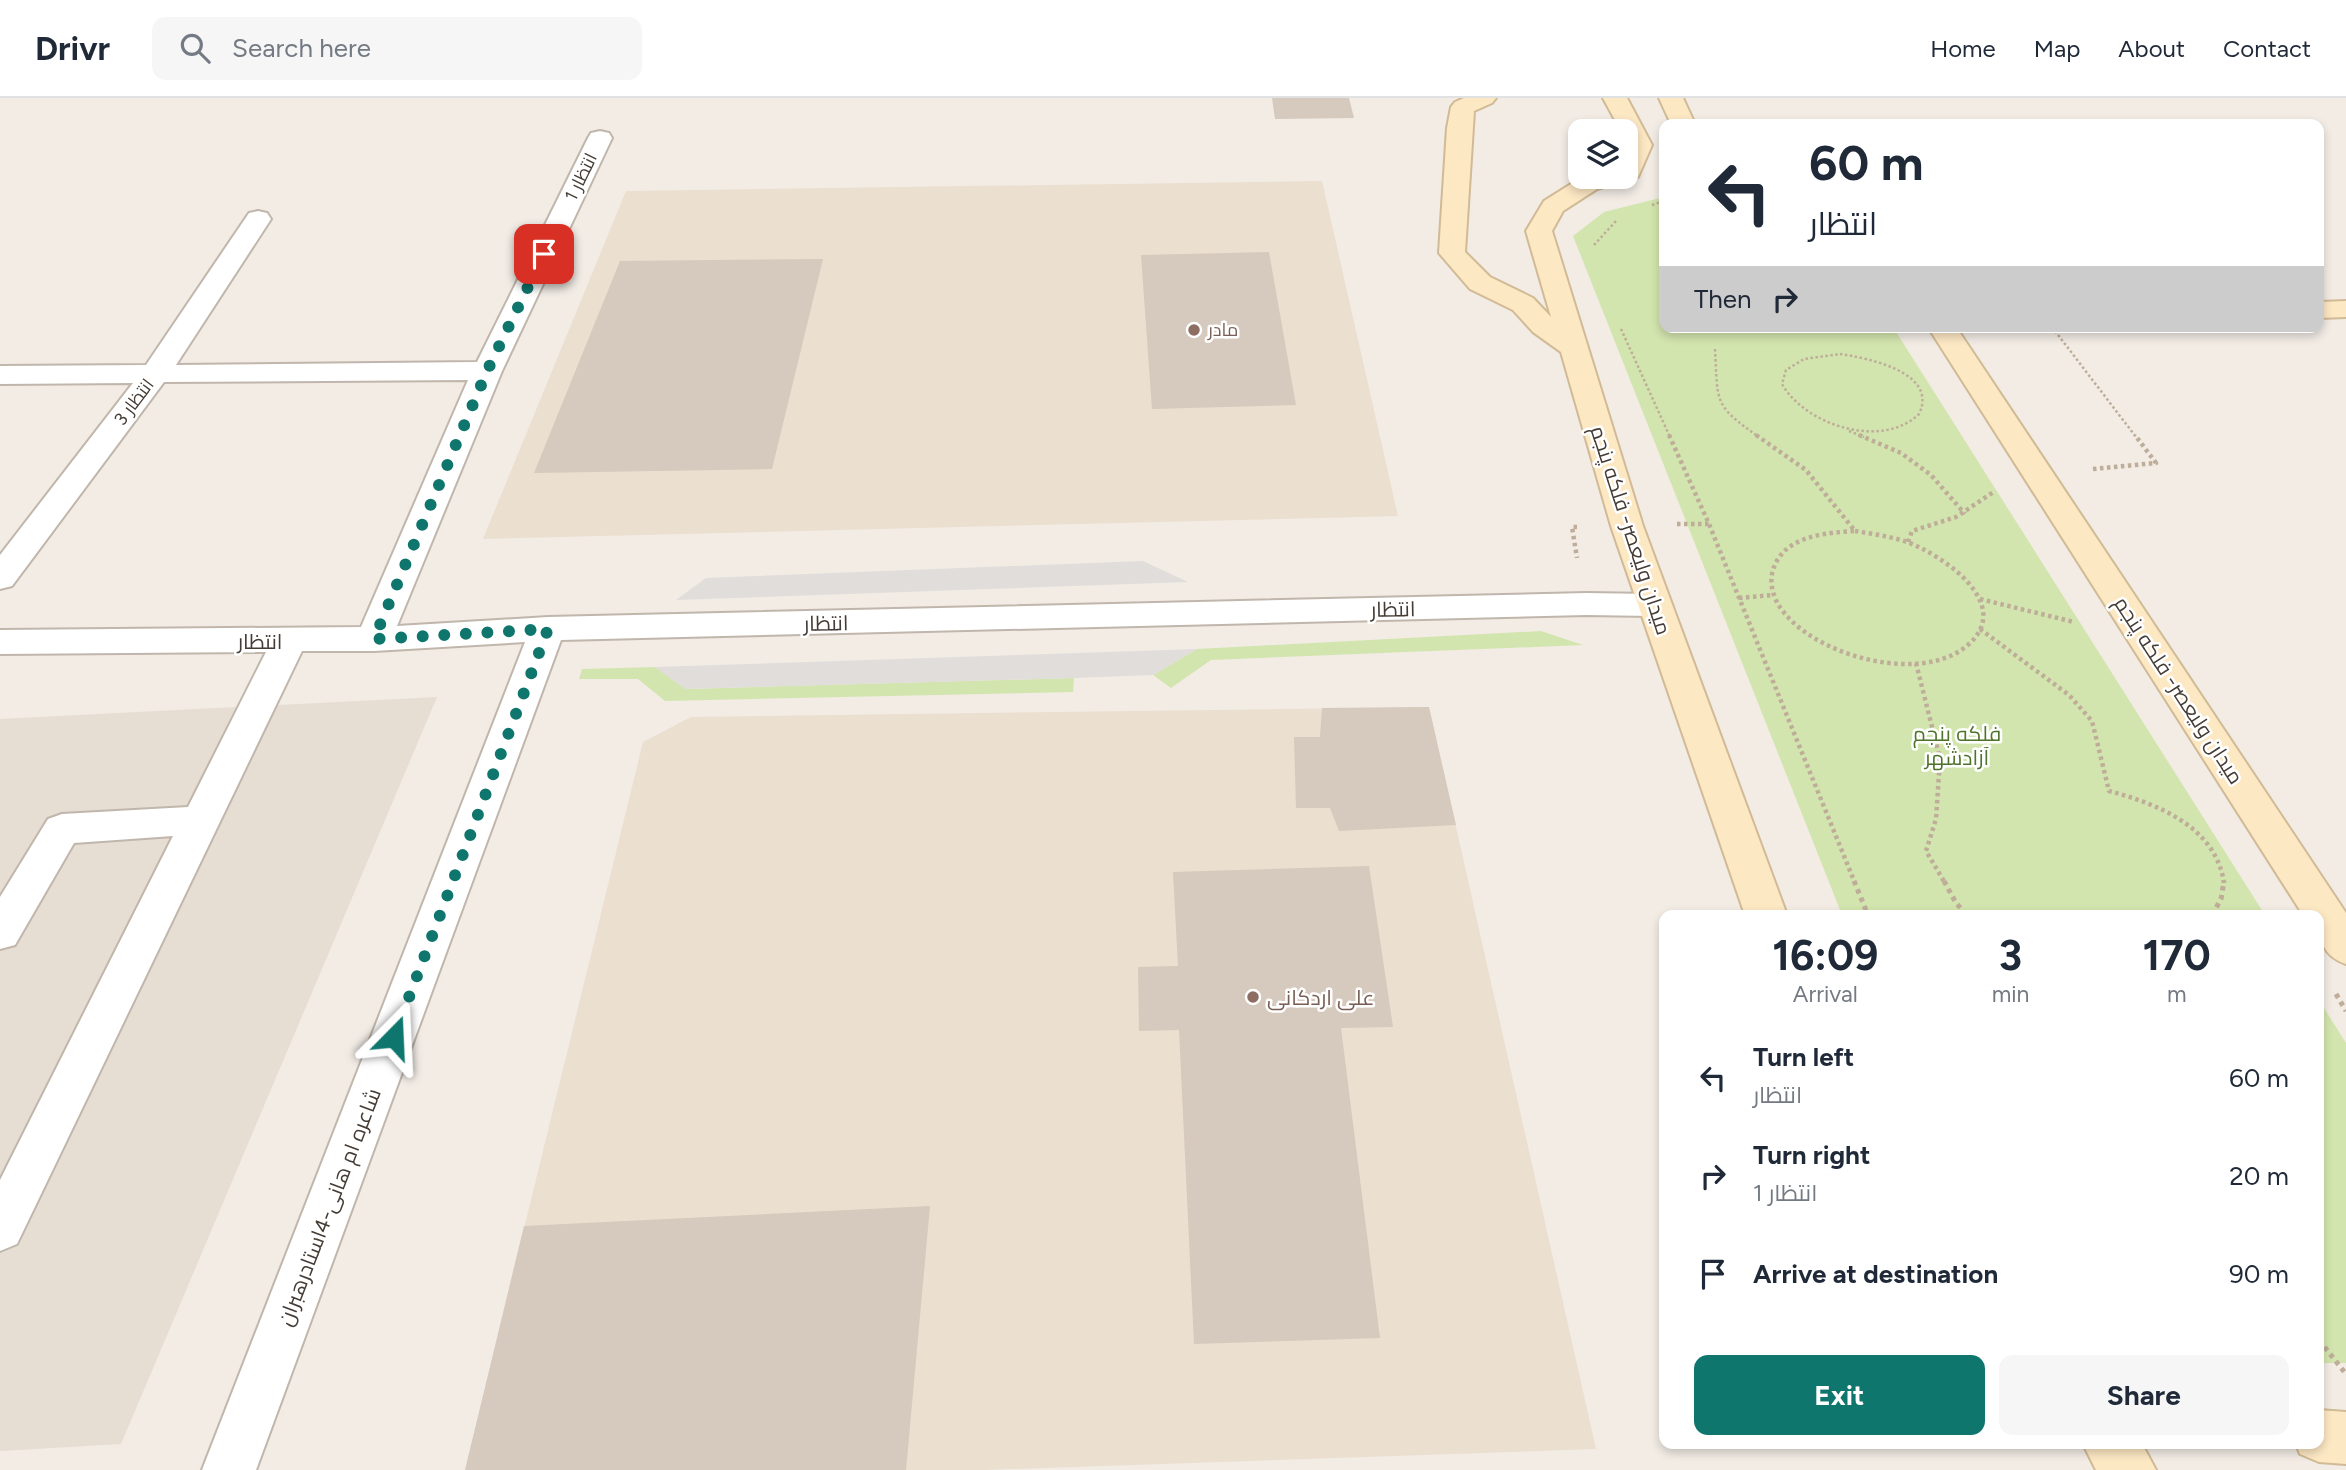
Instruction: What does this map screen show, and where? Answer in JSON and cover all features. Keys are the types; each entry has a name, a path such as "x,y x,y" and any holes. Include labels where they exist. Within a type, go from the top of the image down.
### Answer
{"main road":[{"path":"1484,98 1463,107 1459,128 1452,253 1480,284 1523,304 1543,326 1574,348"},
{"path":"1615,98 1626,119"},
{"path":"1671,98 1681,119"},
{"name":"میدان ولیعصر- فلکه پنجم","path":"1580,189 1553,206 1539,231 1653,605 1764,910"},
{"path":"2324,310 2346,309"},
{"name":"میدان ولیعصر- فلکه پنجم","path":"1946,333 2322,910"},
{"name":"میدان ولیعصر- فلکه پنجم","path":"2324,913 2346,947"},
{"path":"2324,1436 2346,1438"},
{"path":"2113,1449 2129,1470"}],"street":[{"name":"انتظار 1","path":"374,639 487,371 600,138"},
{"name":"انتظار 3","path":"0,578 155,374 258,219"},
{"path":"0,375 487,371"},
{"name":"انتظار","path":"0,642 289,641 548,629 1572,604 1653,605"},
{"name":"شاعره ام هانی-4استادرهبران","path":"229,1470 548,629"},
{"path":"0,1229 289,641"},
{"path":"0,933 62,829 203,820"}],"path":[{"path":"1643,207 1659,202"},
{"path":"1594,257 1594,243 1623,216"},
{"path":"1618,321 1709,524 1866,910"},
{"path":"1715,349 1718,399 1730,417 1806,470 1855,531"},
{"path":"1842,428 1886,430 1905,425 1918,417 1924,407 1923,395 1915,383 1901,372 1862,357 1820,355 1790,366 1783,376 1783,388 1789,400 1821,421 1901,453 1931,475 1965,515"},
{"path":"1855,531 1908,542 1953,566 1969,582 1980,599 1983,614 1980,629 1972,642 1958,652 1938,659 1916,663 1886,662 1855,656 1826,645 1802,630 1783,613 1773,595 1770,577 1774,561 1787,548 1805,538 1828,532 1855,531"},
{"path":"1739,598 1773,595"},
{"path":"1980,599 2146,638"},
{"path":"1980,629 2069,695 2092,721 2109,792 2138,798 2165,809 2188,825 2208,844 2221,864 2226,884 2221,903 2216,910"},
{"path":"1916,663 1940,759 1936,819 1926,851 1962,910"},
{"path":"2324,1346 2346,1374"}],"shaded area":[{"path":"1322,181 1398,516 483,539 626,191"},
{"path":"1143,561 1188,582 676,600 706,578"},
{"path":"1197,649 1153,675 1074,678 685,689 655,667"},
{"path":"437,697 121,1444 0,1451 0,719"},
{"path":"1429,707 1596,1449 985,1470 465,1470 643,742 691,717"}],"green space":[{"name":"فلکه پنجم آزادشهر","path":"1659,198 1659,333 1897,333 2262,910 1840,910 1573,236 1604,212"},
{"path":"1541,631 1583,645 1211,660 1171,688 1153,675 1197,649"},
{"path":"655,667 686,689 1074,678 1073,692 665,701 638,679 579,679 582,669"},
{"path":"2324,1008 2346,1043 2346,1363 2324,1363"}],"building":[{"path":"1272,98 1349,98 1354,118 1275,119"},
{"path":"1269,252 1296,405 1152,409 1141,255"},
{"path":"823,259 772,469 534,473 620,261"},
{"path":"1429,707 1456,825 1339,831 1330,808 1296,808 1294,737 1320,737 1322,708"},
{"path":"1369,866 1393,1027 1341,1028 1380,1338 1194,1344 1179,1030 1139,1031 1138,967 1178,966 1173,872"},
{"path":"930,1206 906,1470 465,1470 524,1226"}],"place":[{"name":"مادر","path":"1194,330"},
{"name":"علی اردکانی","path":"1253,997"}],"route":[{"path":"394,1037 548,629 374,639 487,371 544,254"}]}
